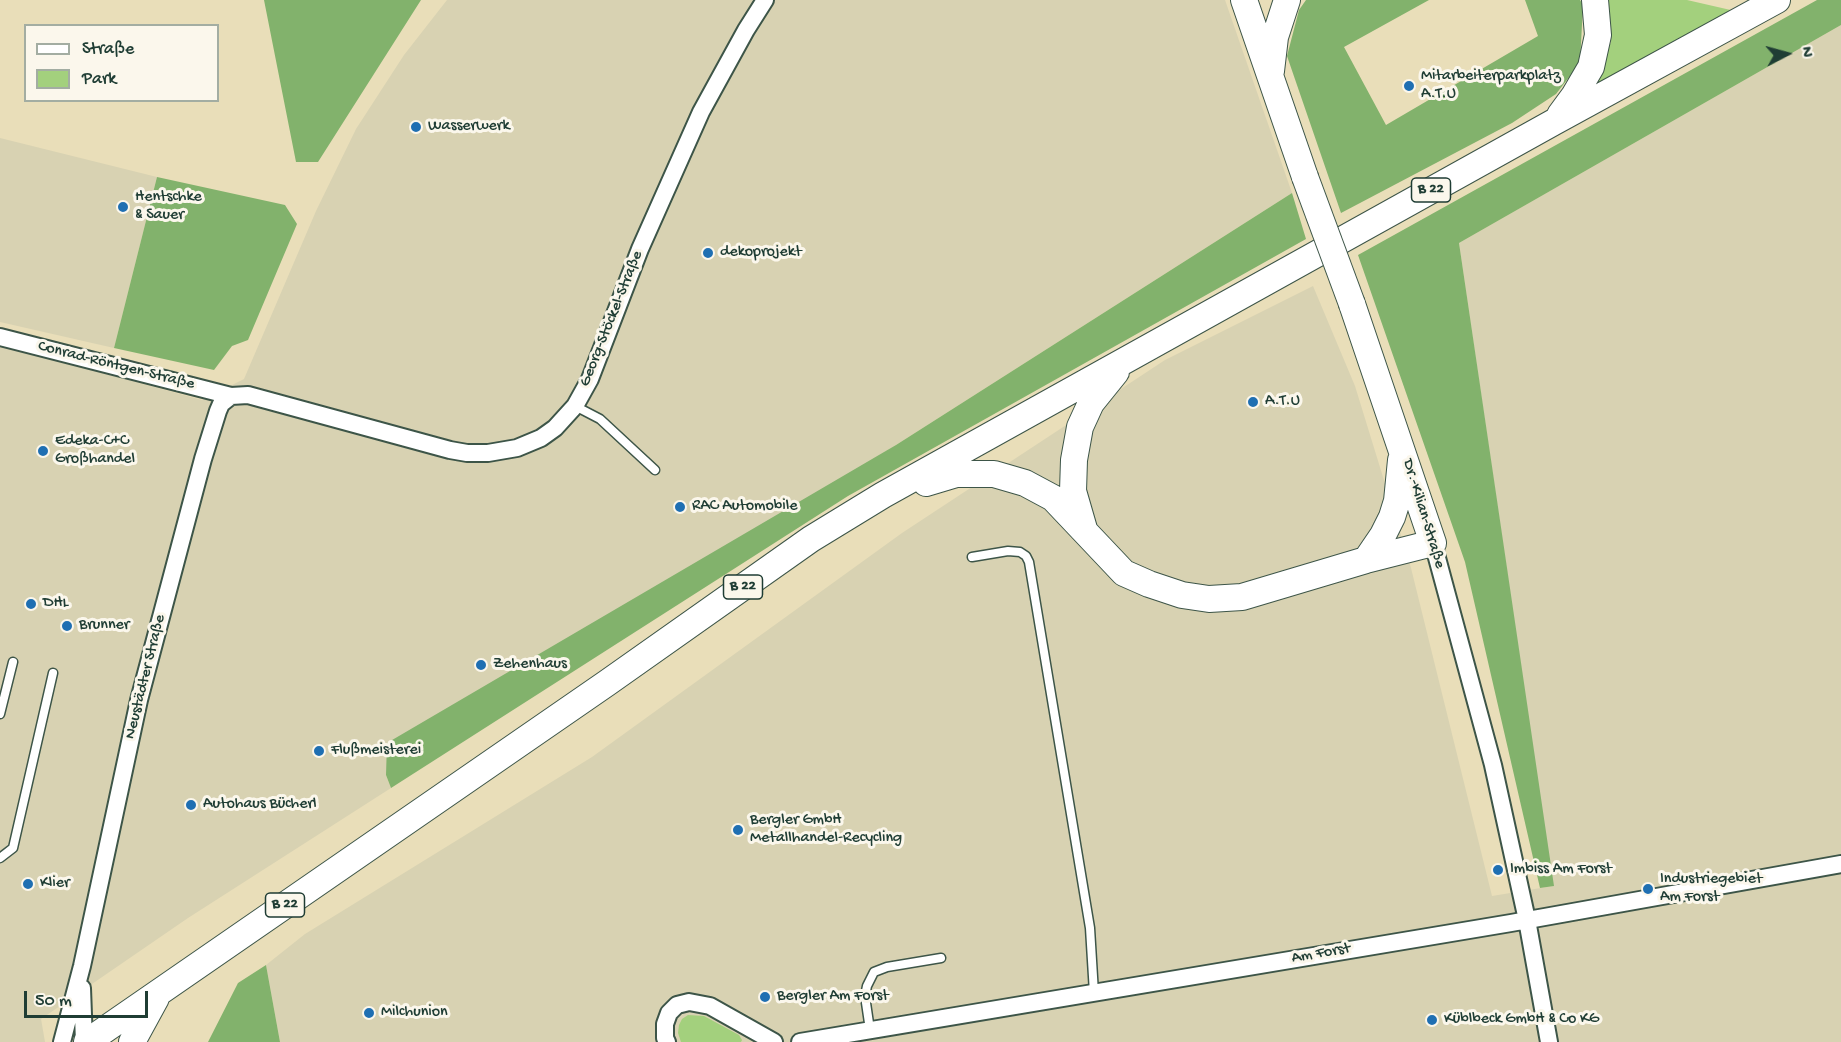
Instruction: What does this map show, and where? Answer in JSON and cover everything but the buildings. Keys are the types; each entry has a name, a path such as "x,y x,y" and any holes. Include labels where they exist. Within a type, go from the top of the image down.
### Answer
{"main road":[{"name":"Dr.-Kilian-Straße","path":"1244,0 1402,447 1433,543"},
{"path":"1270,77 1275,37 1287,0"},
{"path":"1554,122 1574,96 1591,67 1598,35 1594,0"},
{"name":"B 22","path":"85,1042 607,683 811,539 883,495 1777,0"},
{"path":"1086,535 1073,491 1074,460 1080,427 1091,403 1125,361"},
{"path":"1366,560 1383,536 1392,517 1400,481 1402,447"},
{"path":"883,495 956,474 994,474 1024,483 1053,498 1124,573 1182,595 1209,600 1242,597 1366,560 1433,543"},
{"name":"B 22","path":"132,1042 159,993"}],"street":[{"name":"Georg-Stöckel-Straße","path":"231,396 240,394 259,398 467,453 489,453 517,448 541,438 555,428 575,406 590,379 640,249 701,112 765,0"},
{"name":"Conrad-Röntgen-Straße","path":"0,337 231,396"},
{"name":"Neustädter Straße","path":"62,1042 82,966 142,688 203,459 221,404 231,396"},
{"name":"Dr.-Kilian-Straße","path":"1433,543 1493,765 1527,920 1549,1042"},
{"name":"Am Forst","path":"800,1042 1527,920 1841,864"},
{"name":"Neustädter Straße","path":"82,966 85,1042"},
{"path":"667,1042 665,1024 669,1013 677,1005 689,1002 710,1006 774,1042"}],"lane":[{"path":"575,406 600,419 655,470"},
{"path":"972,557 1008,551 1020,552 1029,562 1090,928 1094,993"},
{"path":"0,714 13,663"},
{"path":"0,858 13,848 53,673"},
{"path":"870,1030 865,996 874,972 887,967 941,958"}],"shaded area":[{"path":"447,0 1225,0 1292,193 896,445 386,775 391,788 188,918 41,1019 45,1042 0,1042 0,345 202,400 244,379 316,211 356,129 404,55"},
{"path":"1841,25 1841,1042 280,1042 266,965 305,934 592,757 902,533 1165,360 1313,286 1355,386 1411,568 1492,896 1553,886 1459,243"},
{"path":"0,138 157,177 114,348 0,322"}],"green space":[{"path":"264,0 421,0 318,162 296,162"},
{"path":"1306,0 1429,0 1344,47 1386,125 1538,36 1525,0 1580,0 1583,5 1580,63 1556,94 1512,123 1341,213 1287,56 1299,10"},
{"path":"1607,0 1687,0 1735,11 1588,92 1611,42"},
{"path":"1817,0 1841,0 1841,25 1459,243 1554,886 1540,888 1465,562 1358,255"},
{"path":"157,177 285,205 297,224 248,340 232,346 214,370 114,348"},
{"path":"1292,193 1306,239 848,496 391,788 386,775 387,743 896,445"},
{"path":"266,965 280,1042 208,1042 238,983"},
{"path":"688,1015 704,1016 739,1035 742,1040 741,1042 681,1042 678,1033 679,1025"}],"place":[{"name":"Mitarbeiterparkplatz A.T.U","path":"1409,86"},
{"name":"Wasserwerk","path":"416,127"},
{"name":"Hentschke & Sauer","path":"123,207"},
{"name":"dekoprojekt","path":"708,253"},
{"name":"A.T.U","path":"1253,402"},
{"name":"Edeka-C+C Großhandel","path":"43,451"},
{"name":"RAC Automobile","path":"680,507"},
{"name":"DHL","path":"31,604"},
{"name":"Brunner","path":"67,626"},
{"name":"Zehenhaus","path":"481,665"},
{"name":"Flußmeisterei","path":"319,751"},
{"name":"Autohaus Bücherl","path":"191,805"},
{"name":"Bergler GmbH Metallhandel-Recycling","path":"738,830"},
{"name":"Imbiss Am Forst","path":"1498,870"},
{"name":"Klier","path":"28,884"},
{"name":"Industriegebiet Am Forst","path":"1648,889"},
{"name":"Bergler Am Forst","path":"765,997"},
{"name":"Milchunion","path":"369,1013"},
{"name":"Küblbeck GmbH & Co KG","path":"1432,1020"}]}
